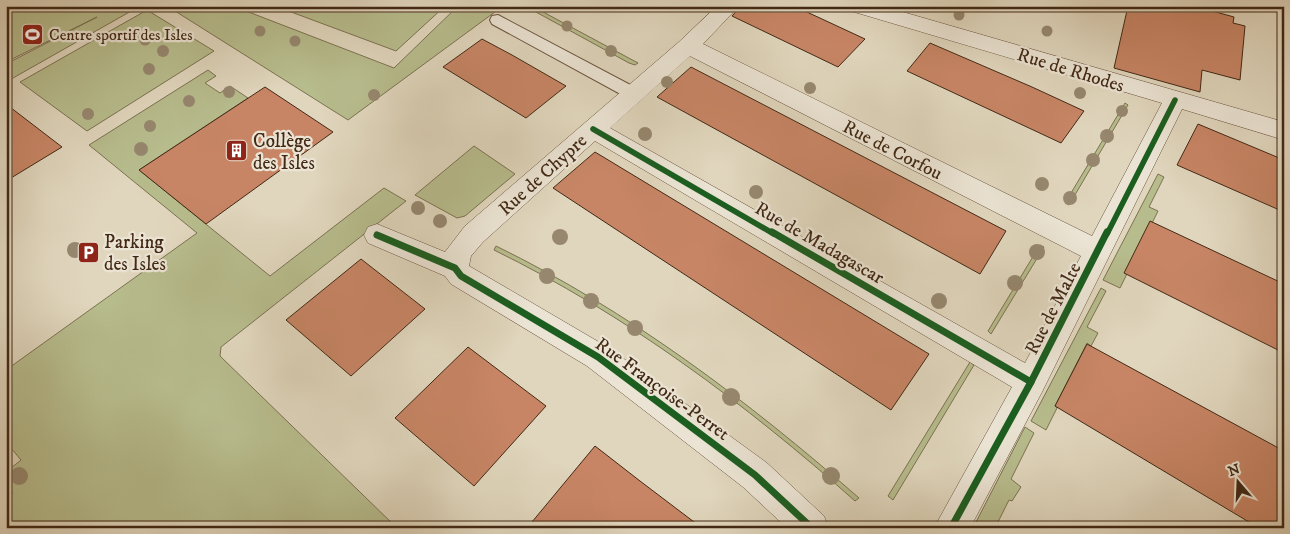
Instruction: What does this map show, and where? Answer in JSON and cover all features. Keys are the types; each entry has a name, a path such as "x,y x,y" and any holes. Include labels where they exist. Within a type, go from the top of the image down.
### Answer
{"street":[{"name":"Rue de Chypre","path":"455,268 458,252 474,234 632,93 688,46 729,6"},
{"name":"Rue de Rhodes","path":"858,6 1284,131"},
{"path":"1279,6 1284,8"},
{"name":"Rue de Corfou","path":"688,46 1098,252"},
{"name":"Rue de Malte","path":"951,528 1031,382 1175,100"},
{"name":"Rue de Madagascar","path":"593,129 1031,382"},
{"name":"Rue Françoise-Perret","path":"377,235 455,268 461,276 598,357 755,475 812,528"}],"lane":[{"path":"498,20 632,93"}],"green space":[{"name":"Centre sportif des Isles","path":"6,6 115,6 113,8 117,11 126,6 140,6 6,82 6,64 97,17 6,62"},
{"path":"167,6 233,6 394,68 458,6 503,6 348,120"},
{"path":"275,6 445,6 396,51"},
{"path":"525,6 532,6 638,63 635,65 629,63"},
{"path":"147,10 214,51 87,131 20,82"},
{"path":"208,70 216,76 205,83 220,93 230,86 248,98 139,170 270,276 384,188 406,201 221,347 220,356 397,528 6,528 6,498 13,493 6,484 6,472 21,460 6,442 6,370 197,233 89,145"},
{"path":"1125,103 1128,105 1069,205 1065,203"},
{"path":"474,146 515,174 465,216 457,218 415,195"},
{"path":"1158,174 1164,177 1149,207 1158,211 1120,288 1103,280"},
{"path":"1040,245 1044,247 991,334 988,331"},
{"path":"496,246 593,299 686,360 774,427 859,498 855,501 771,430 683,363 590,303 543,275 494,250"},
{"path":"1101,288 1106,291 1087,327 1098,333 1091,346 1087,343 1055,406 1057,408 1046,430 1031,421"},
{"path":"970,362 974,365 893,500 888,496"},
{"path":"1025,427 1034,433 1011,479 1021,487 1012,501 1009,500 995,528 973,528"}],"building":[{"path":"741,6 794,6 865,39 838,67 732,16"},
{"path":"1128,6 1194,6 1234,17 1233,23 1245,26 1240,80 1202,70 1200,92 1114,68"},
{"path":"482,39 566,86 526,118 443,67"},
{"path":"930,43 1084,111 1061,143 907,71"},
{"path":"691,67 1006,231 980,274 657,97"},
{"name":"Collège des Isles","path":"265,87 333,132 206,224 139,170"},
{"path":"6,104 62,147 6,181"},
{"path":"1198,124 1284,160 1284,212 1177,165"},
{"path":"595,152 929,354 891,410 553,188"},
{"path":"1150,221 1284,284 1284,353 1124,273"},
{"path":"361,259 425,309 351,376 286,320"},
{"path":"1087,344 1284,451 1284,528 1259,528 1055,406"},
{"path":"468,347 546,406 474,486 395,418"},
{"path":"595,446 640,481 702,528 527,528"}],"cycle path":[{"path":"951,528 1031,382 1175,100"},
{"path":"593,129 1031,382"},
{"path":"377,235 455,268 461,276 598,357 755,475 812,528"}],"place":[{"name":"Centre sportif des Isles","path":"33,34"},
{"name":"Collège des Isles","path":"237,151"},
{"name":"Parking des Isles","path":"88,252"}]}
